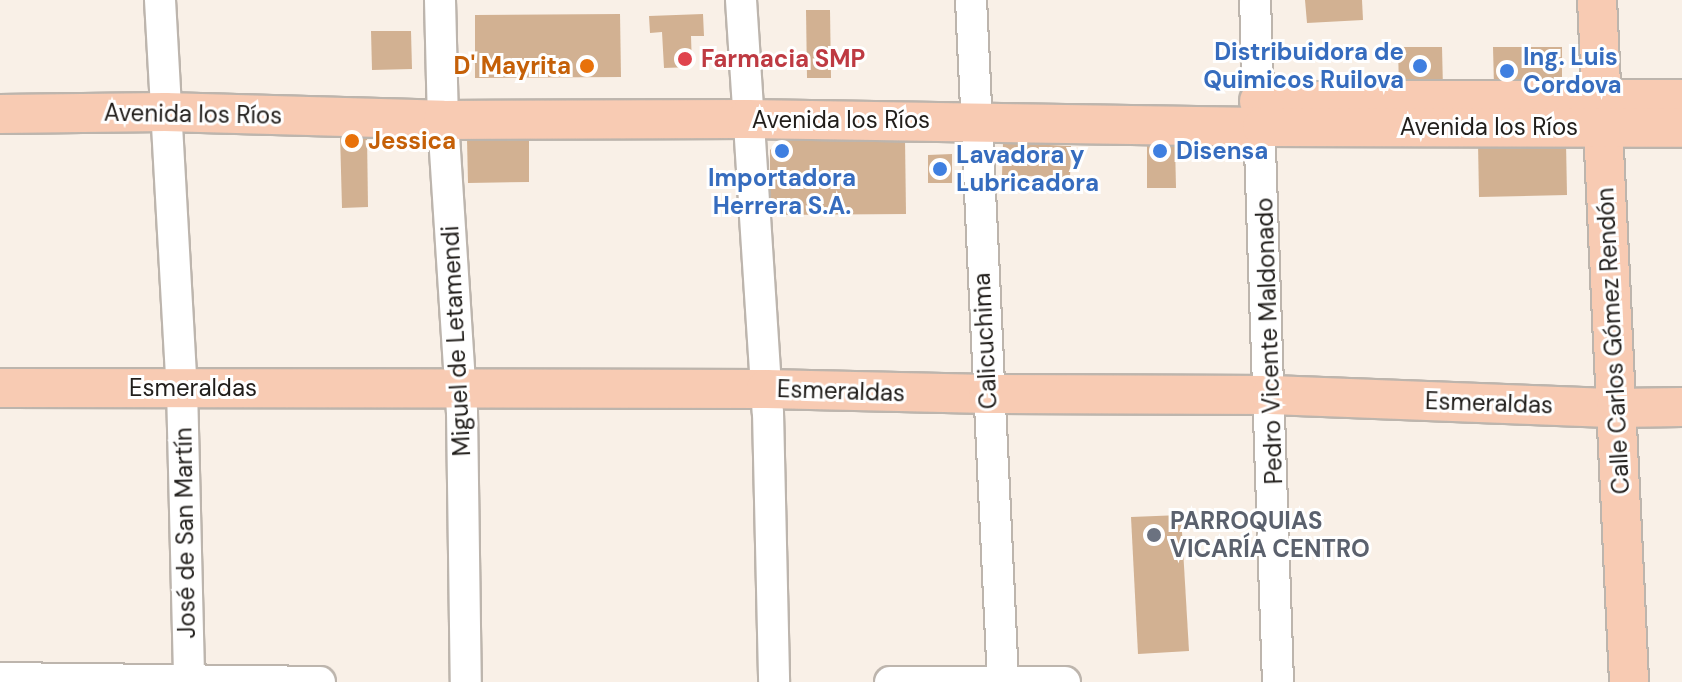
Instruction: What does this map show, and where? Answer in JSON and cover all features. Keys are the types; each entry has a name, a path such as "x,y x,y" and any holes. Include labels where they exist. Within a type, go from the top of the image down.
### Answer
{"main road":[{"name":"Calle Carlos Gómez Rendón","path":"1597,0 1629,682"},
{"name":"Avenida los Ríos","path":"0,91 164,100 444,108 974,109 1262,114 1601,113 1682,99"},
{"name":"Avenida los Ríos","path":"0,114 164,100"},
{"name":"Avenida los Ríos","path":"1601,113 1682,128"},
{"name":"Esmeraldas","path":"0,388 182,398 767,400 988,406 1272,407 1617,419 1682,429"},
{"name":"Esmeraldas","path":"0,407 182,398"},
{"name":"Esmeraldas","path":"1617,419 1682,407"}],"street":[{"name":"José de San Martín","path":"160,0 182,398 189,681"},
{"name":"Miguel de Letamendi","path":"440,0 461,400 466,682"},
{"path":"741,0 767,400 774,682"},
{"name":"Calicuchima","path":"971,0 1003,681"},
{"name":"Pedro Vicente Maldonado","path":"1255,0 1272,407 1278,682"},
{"path":"0,678 320,682"},
{"path":"890,682 1065,682"}],"building":[{"path":"1305,0 1362,0 1363,20 1307,23"},
{"path":"806,10 830,10 831,78 807,78"},
{"path":"620,14 621,77 475,78 475,15"},
{"path":"703,14 704,36 691,36 692,67 664,68 662,32 650,33 649,16"},
{"path":"371,31 411,31 412,69 372,70"},
{"path":"1398,47 1442,47 1443,89 1399,89"},
{"path":"1493,47 1562,47 1562,85 1494,86"},
{"path":"340,134 367,134 368,207 342,208"},
{"path":"529,138 529,182 468,183 467,139"},
{"path":"905,138 906,214 770,215 770,150 780,139"},
{"path":"1566,142 1567,195 1479,197 1478,143"},
{"path":"1003,143 1071,146 1070,178 1002,175"},
{"path":"1147,144 1175,144 1176,188 1147,188"},
{"name":"Lavadora y Lubricadora","path":"952,154 952,183 928,183 928,155"},
{"path":"1181,515 1189,651 1138,654 1131,517"}],"place":[{"name":"Farmacia SMP","path":"685,59"},
{"name":"D' Mayrita","path":"587,66"},
{"name":"Distribuidora de Quimicos Ruilova","path":"1420,66"},
{"name":"Ing. Luis Cordova","path":"1507,71"},
{"name":"Jessica","path":"352,141"},
{"name":"Importadora Herrera S.A.","path":"782,151"},
{"name":"Disensa","path":"1160,151"},
{"name":"Lavadora y Lubricadora","path":"940,169"},
{"name":"PARROQUIAS VICARÍA CENTRO","path":"1154,535"}]}
